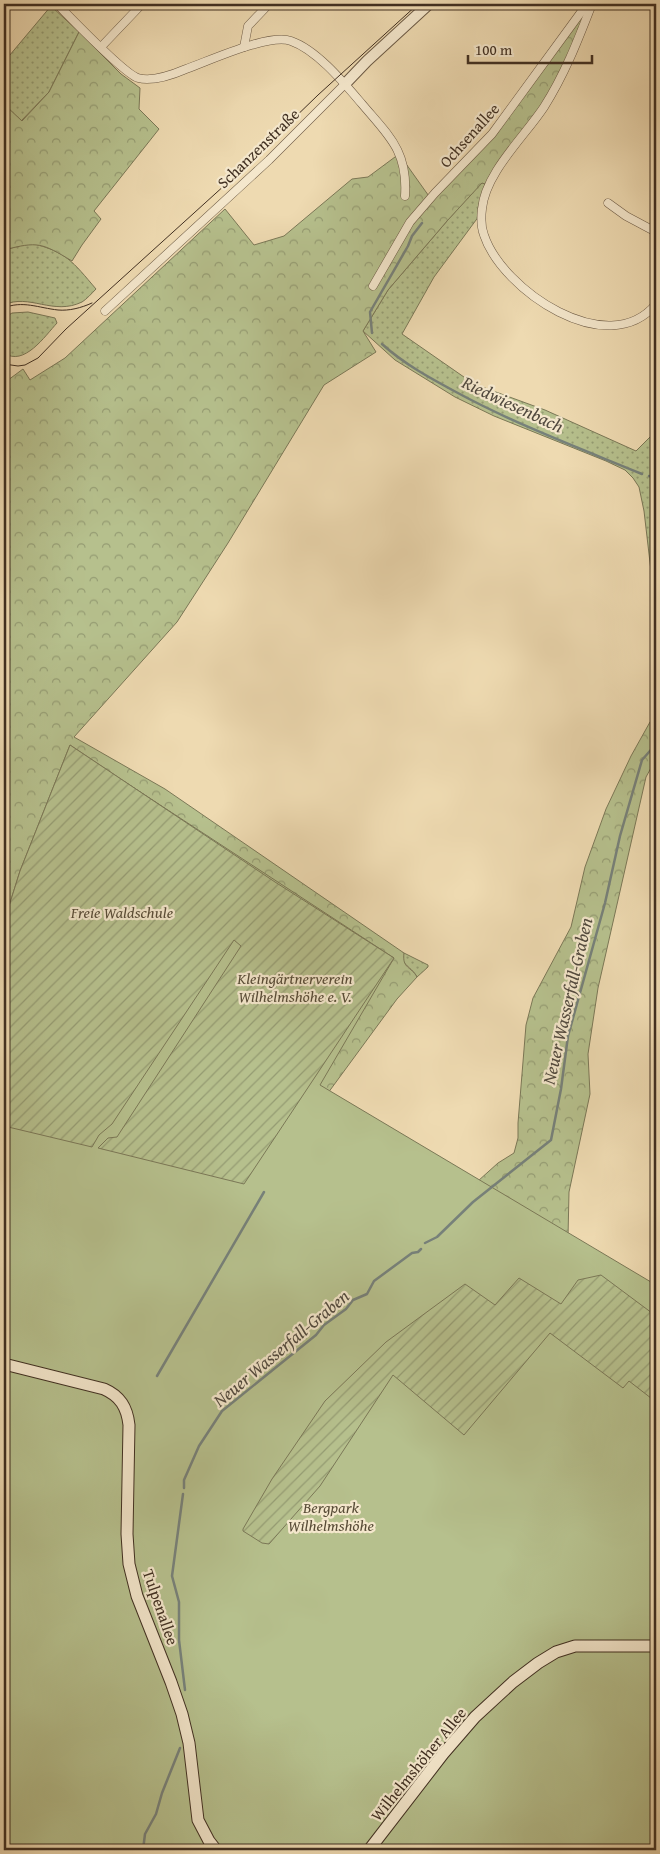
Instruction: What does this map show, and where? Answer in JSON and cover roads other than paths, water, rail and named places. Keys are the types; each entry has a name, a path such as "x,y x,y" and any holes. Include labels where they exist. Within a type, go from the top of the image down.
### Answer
{"main road":[{"name":"Tulpenallee","path":"4,1364 104,1389 118,1397 126,1410 129,1424 127,1548 132,1578 144,1618 171,1682 182,1714 189,1743 198,1820 216,1850"},
{"name":"Wilhelmshöher Allee","path":"369,1850 470,1722 513,1682 538,1663 556,1652 575,1646 656,1646"}],"street":[{"path":"57,4 101,47 137,78 151,79 172,74 244,47 278,39 290,41 313,54 345,84 394,141 400,152 406,185 405,196"},
{"path":"101,47 142,4"},
{"name":"Schanzenstraße","path":"105,311 269,160 367,61 429,4"},
{"name":"Ochsenallee","path":"374,286 410,222 434,193 492,134 552,54 586,4"},
{"path":"592,4 565,71 544,108 488,185 482,206 483,234 493,253 510,276 550,308 568,316 606,325 626,323 644,315 656,304"},
{"path":"244,47 248,26 268,5"},
{"path":"608,203 626,216 656,232"}],"waterway":[{"path":"4,15 8,10"},
{"name":"Riedwiesenbach","path":"372,333 370,312 412,236 422,223"},
{"name":"Riedwiesenbach","path":"382,344 418,370 478,404 642,474"},
{"name":"Riedwiesenbach","path":"649,476 656,478"},
{"name":"Neuer Wasserfall-Graben","path":"425,1243 437,1237 473,1202 551,1140 561,1089 568,1036 605,903 620,836 642,760 656,744"},
{"path":"157,1376 264,1192"},
{"name":"Neuer Wasserfall-Graben","path":"184,1488 184,1480 199,1446 222,1411 316,1335 324,1325 346,1309 353,1300 367,1294 374,1281 412,1253 418,1252 421,1249"},
{"name":"Neuer Wasserfall-Graben","path":"183,1494 172,1576 179,1602 179,1640 185,1690"},
{"path":"143,1850 145,1834 156,1814 162,1793 180,1748"}],"tram line":[{"path":"4,364 25,365 38,358 66,329 226,184 318,95 418,4"},
{"path":"4,308 17,305 31,305 66,310 92,303"}],"park label":[{"name":"Freie Waldschule","path":"122,912"},
{"name":"Kleingärtnerverein Wilhelmshöhe e. V.","path":"295,987"},
{"name":"Bergpark Wilhelmshöhe","path":"331,1516"}]}
